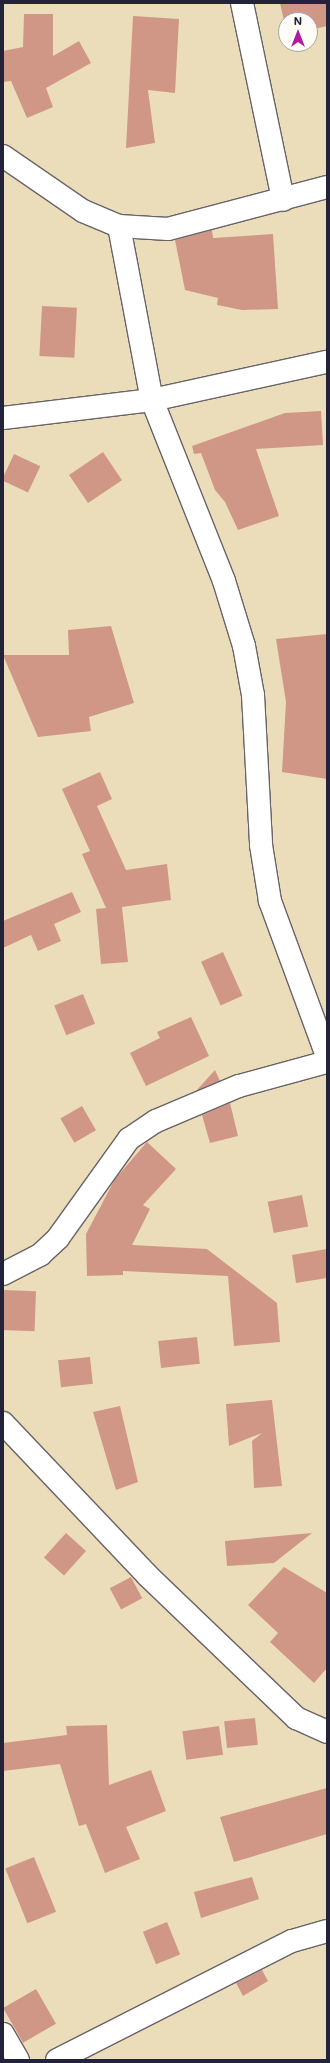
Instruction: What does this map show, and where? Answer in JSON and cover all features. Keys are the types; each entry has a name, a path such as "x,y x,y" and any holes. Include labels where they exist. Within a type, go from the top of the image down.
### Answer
{"street":[{"path":"242,3 283,200"},
{"path":"3,156 83,211 119,226 168,229 283,200 327,187"},
{"path":"119,226 152,400 224,582 244,646 253,695 262,845 270,901 327,1056"},
{"path":"3,418 152,400 327,362"},
{"path":"3,1274 40,1255 58,1238 129,1139 156,1121 239,1086 327,1062"},
{"path":"3,1423 146,1575 290,1713 327,1732"},
{"path":"57,2060 292,1941 327,1932"},
{"path":"3,2034 18,2060"}],"building":[{"path":"280,3 327,3 327,26 318,28 318,12 282,12"},
{"path":"24,14 53,14 53,56 79,41 91,63 46,88 53,107 27,118 11,81 3,82 3,51 23,47"},
{"path":"133,16 179,19 175,93 148,90 155,143 126,148"},
{"path":"212,230 213,238 273,234 278,309 242,310 217,305 218,298 185,290 175,240"},
{"path":"42,306 77,308 74,358 39,356"},
{"path":"321,411 323,445 256,449 279,516 238,530 225,502 215,490 201,453 194,454 192,446 285,413"},
{"path":"103,452 122,480 88,503 69,475"},
{"path":"14,454 40,466 28,493 3,481 3,478"},
{"path":"111,626 134,703 89,717 91,731 38,737 3,655 69,655 68,630"},
{"path":"327,634 327,779 282,772 286,702 276,639"},
{"path":"100,772 112,799 97,806 126,870 167,864 171,900 122,907 128,962 101,964 96,909 106,908 82,854 90,851 62,789"},
{"path":"72,892 81,912 54,924 61,941 38,951 31,935 3,948 3,921"},
{"path":"223,952 243,996 221,1006 201,962"},
{"path":"83,994 95,1024 66,1035 54,1006"},
{"path":"191,1017 209,1056 146,1086 130,1053 160,1038 157,1032"},
{"path":"215,1070 220,1081 196,1091"},
{"path":"230,1103 238,1136 210,1143 202,1115"},
{"path":"82,1106 96,1130 74,1143 60,1118"},
{"path":"147,1142 176,1169 143,1205 150,1209 132,1245 207,1249 277,1303 280,1342 234,1346 228,1276 123,1271 123,1275 87,1276 86,1234 115,1179"},
{"path":"302,1195 308,1226 274,1233 268,1202"},
{"path":"327,1249 327,1278 296,1283 292,1255"},
{"path":"3,1290 36,1291 35,1331 3,1330"},
{"path":"197,1337 200,1364 161,1368 158,1341"},
{"path":"90,1357 93,1384 61,1387 58,1360"},
{"path":"272,1400 282,1486 254,1488 252,1441 262,1433 229,1446 226,1404"},
{"path":"120,1406 138,1482 116,1490 93,1412"},
{"path":"66,1533 86,1551 64,1576 44,1558"},
{"path":"312,1533 274,1563 227,1566 225,1541"},
{"path":"284,1567 327,1593 327,1668 314,1683 270,1642 278,1633 248,1605"},
{"path":"131,1577 142,1598 121,1609 110,1588"},
{"path":"255,1718 258,1745 227,1748 224,1721"},
{"path":"107,1725 109,1785 151,1770 166,1811 126,1827 140,1859 105,1873 86,1824 79,1826 60,1764 3,1771 3,1743 67,1735 66,1726"},
{"path":"219,1726 223,1755 186,1760 182,1731"},
{"path":"327,1788 327,1834 234,1862 220,1817"},
{"path":"34,1857 56,1912 27,1923 5,1869"},
{"path":"252,1877 259,1899 201,1918 194,1892"},
{"path":"167,1922 180,1954 156,1964 143,1932"},
{"path":"262,1970 268,1981 243,1996 236,1983"},
{"path":"36,1989 56,2024 23,2043 3,2008"}]}
